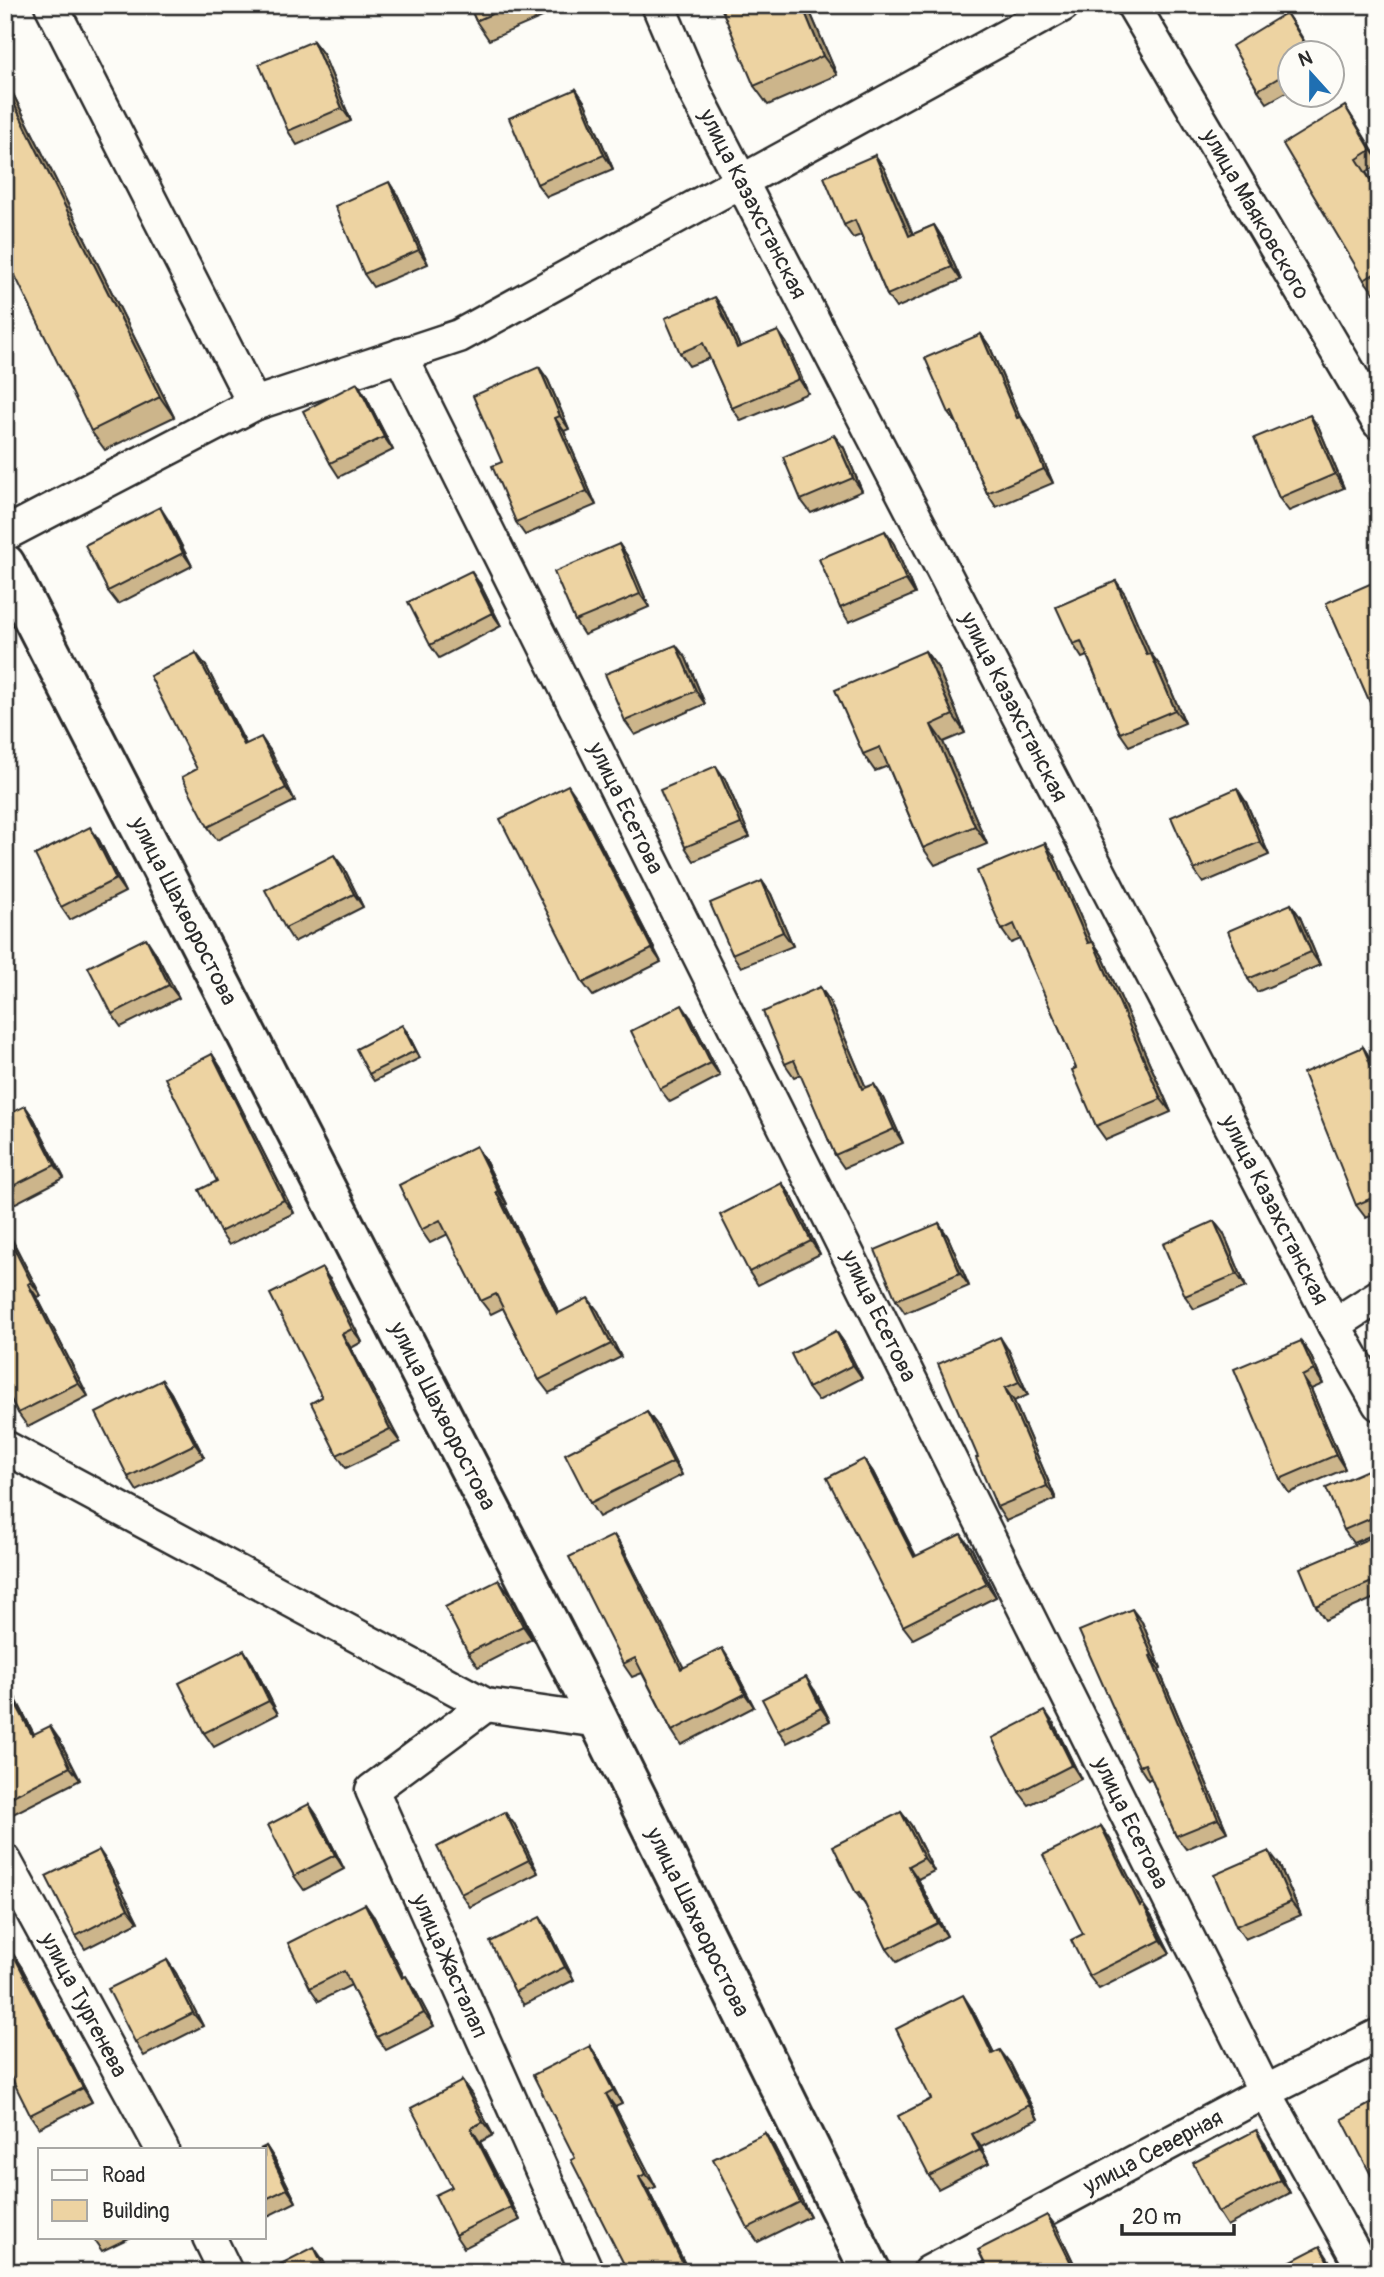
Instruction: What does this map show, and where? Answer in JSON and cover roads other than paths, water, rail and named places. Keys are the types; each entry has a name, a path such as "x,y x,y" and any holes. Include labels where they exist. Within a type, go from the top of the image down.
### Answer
{"street":[{"path":"51,5 254,404"},
{"name":"улица Казахстанская","path":"658,5 696,94 1334,1325 1379,1404"},
{"path":"5,534 254,404 459,336 1063,5"},
{"name":"улица Маяковского","path":"1133,5 1379,423"},
{"name":"улица Есетова","path":"400,355 1265,2092 1365,2272"},
{"name":"улица Шахворостова","path":"5,564 599,1721 871,2272"},
{"path":"1334,1325 1379,1296"},
{"path":"5,1447 486,1705 599,1721"},
{"name":"улица Жасталап","path":"486,1705 372,1790 587,2272"},
{"name":"улица Тургенева","path":"5,1861 161,2148"},
{"name":"улица Северная","path":"929,2272 1265,2092 1379,2035"},
{"path":"209,2238 226,2272"}]}
